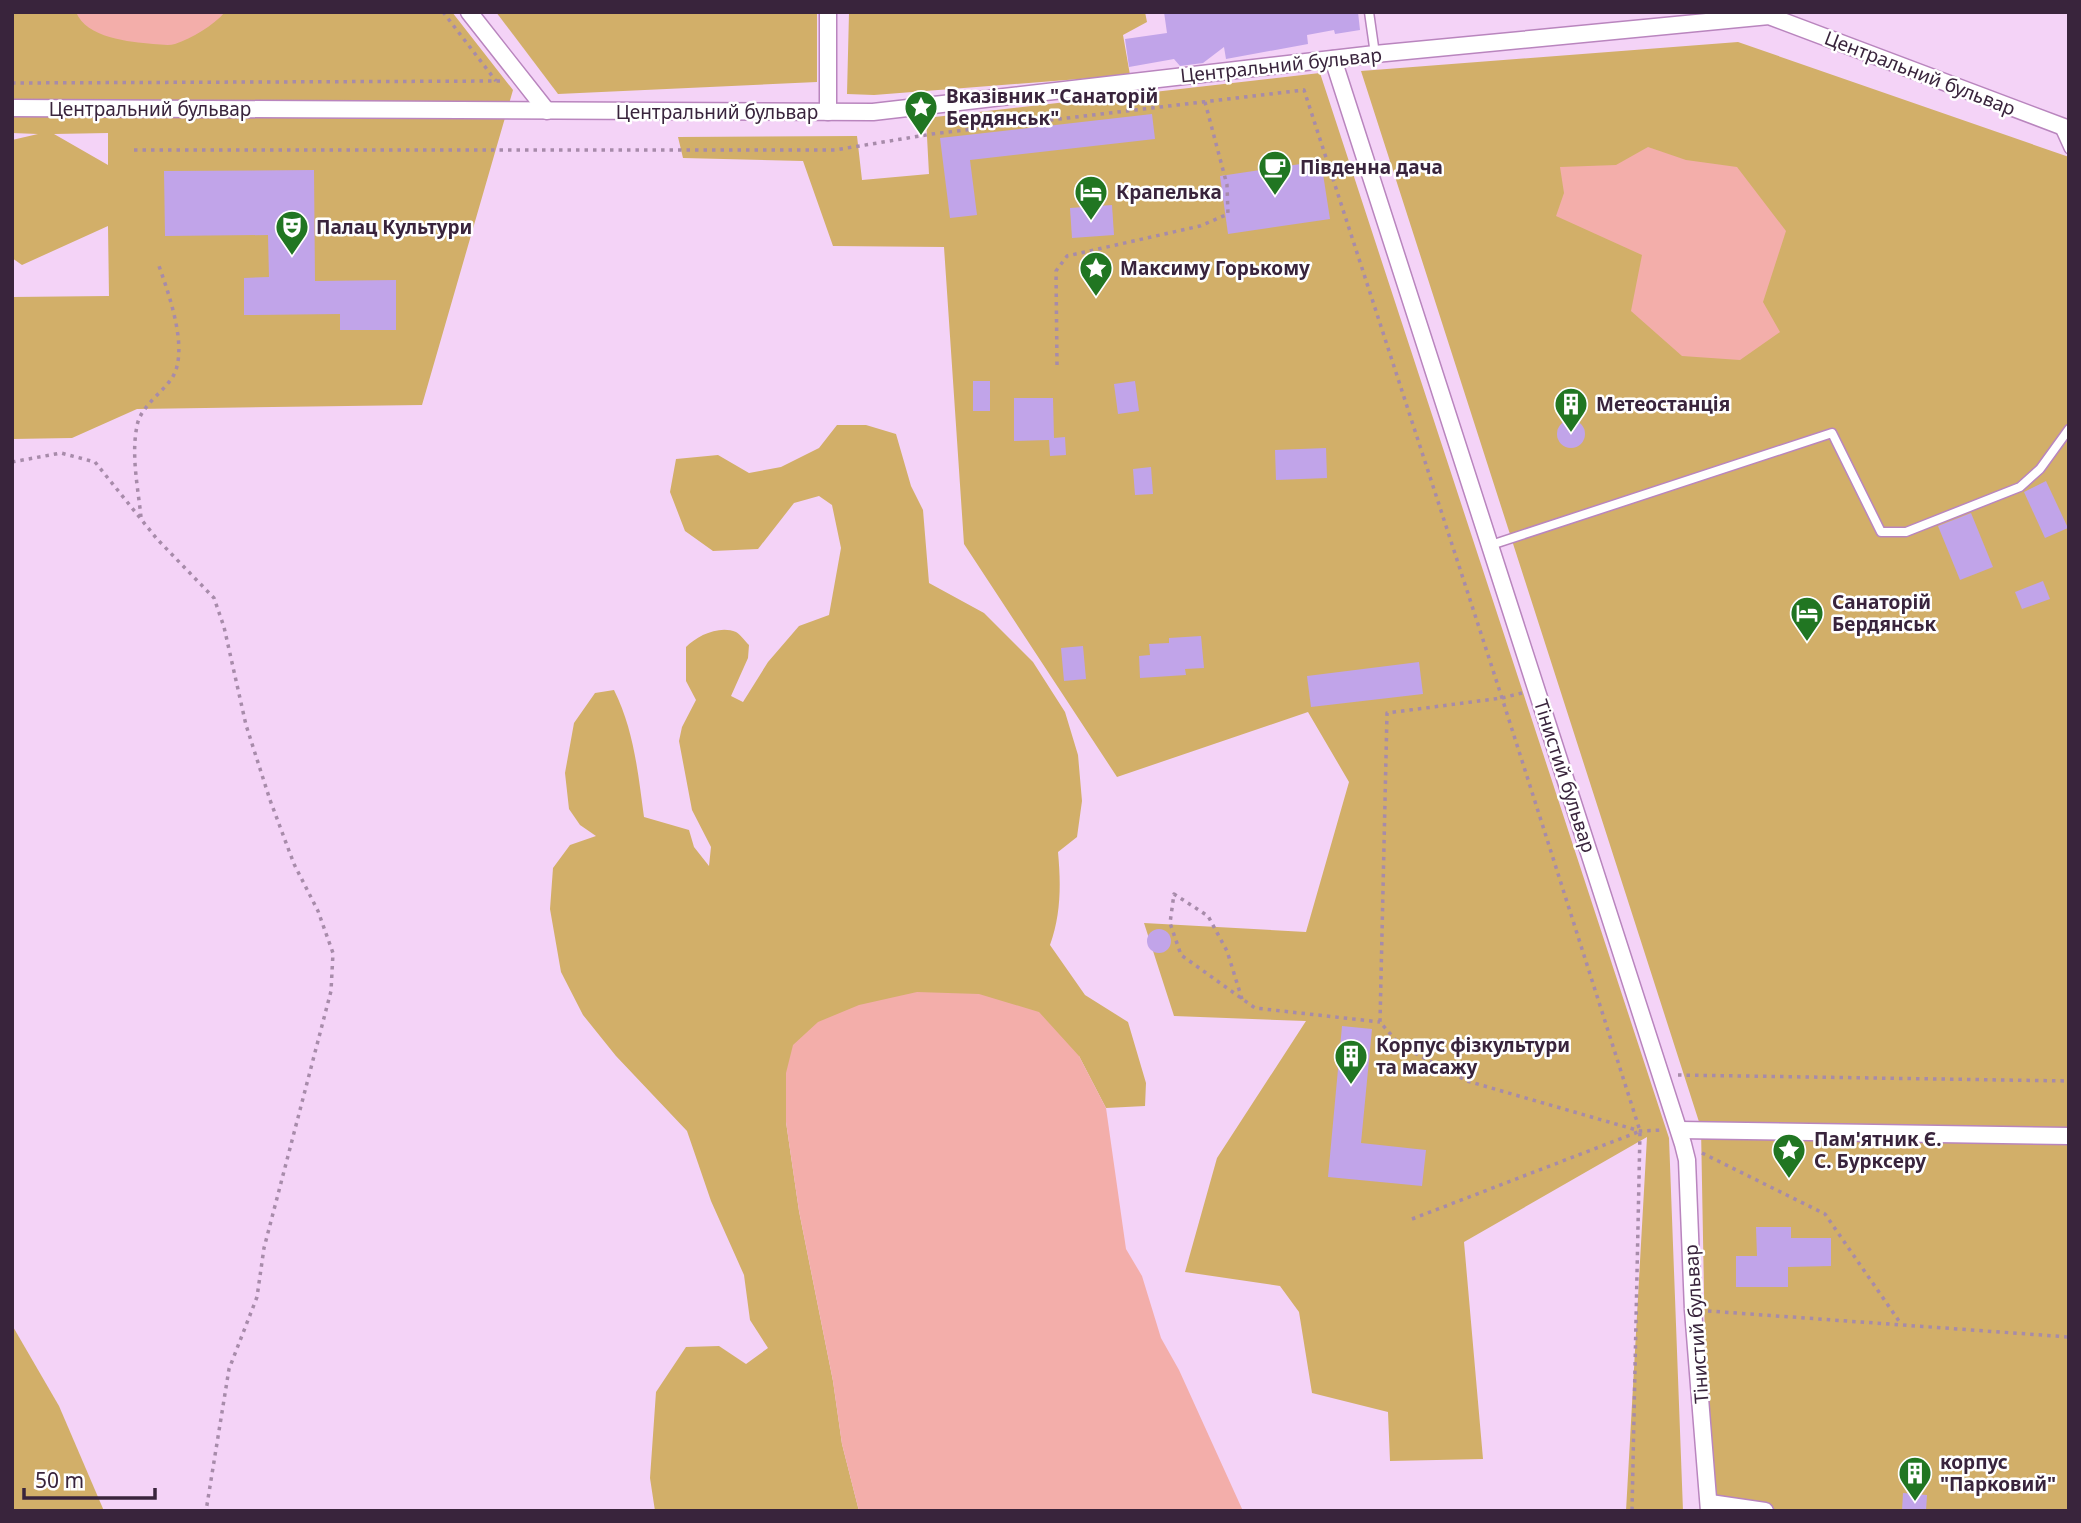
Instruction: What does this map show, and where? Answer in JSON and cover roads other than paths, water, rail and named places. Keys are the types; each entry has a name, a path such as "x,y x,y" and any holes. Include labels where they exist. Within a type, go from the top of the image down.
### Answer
{"street":[{"path":"469,12 547,111"},
{"path":"828,12 828,112"},
{"name":"Центральний бульвар","path":"12,108 873,112 1375,54 1769,16 2063,127"},
{"name":"Тінистий бульвар","path":"1333,59 1662,1075 1687,1160 1693,1310 1710,1507"},
{"path":"1681,1137 2069,1136"},
{"path":"1710,1507 1765,1511"}],"lane":[{"path":"1369,12 1375,54"},
{"path":"2063,127 2069,149"},
{"path":"1491,545 1832,433 1881,532 1906,532 2020,487 2040,470 2069,429"}],"place":[{"name":"Вказівник \"Санаторій Бердянськ\"","path":"921,137"},
{"name":"Південна дача","path":"1275,197"},
{"name":"Крапелька","path":"1091,222"},
{"name":"Палац Культури","path":"292,257"},
{"name":"Максиму Горькому","path":"1096,298"},
{"name":"Метеостанція","path":"1571,434"},
{"name":"Санаторій Бердянськ","path":"1807,643"},
{"name":"Корпус фізкультури та масажу","path":"1351,1086"},
{"name":"Пам'ятник Є. С. Бурксеру","path":"1789,1180"},
{"name":"корпус \"Парковий\"","path":"1915,1503"}]}
